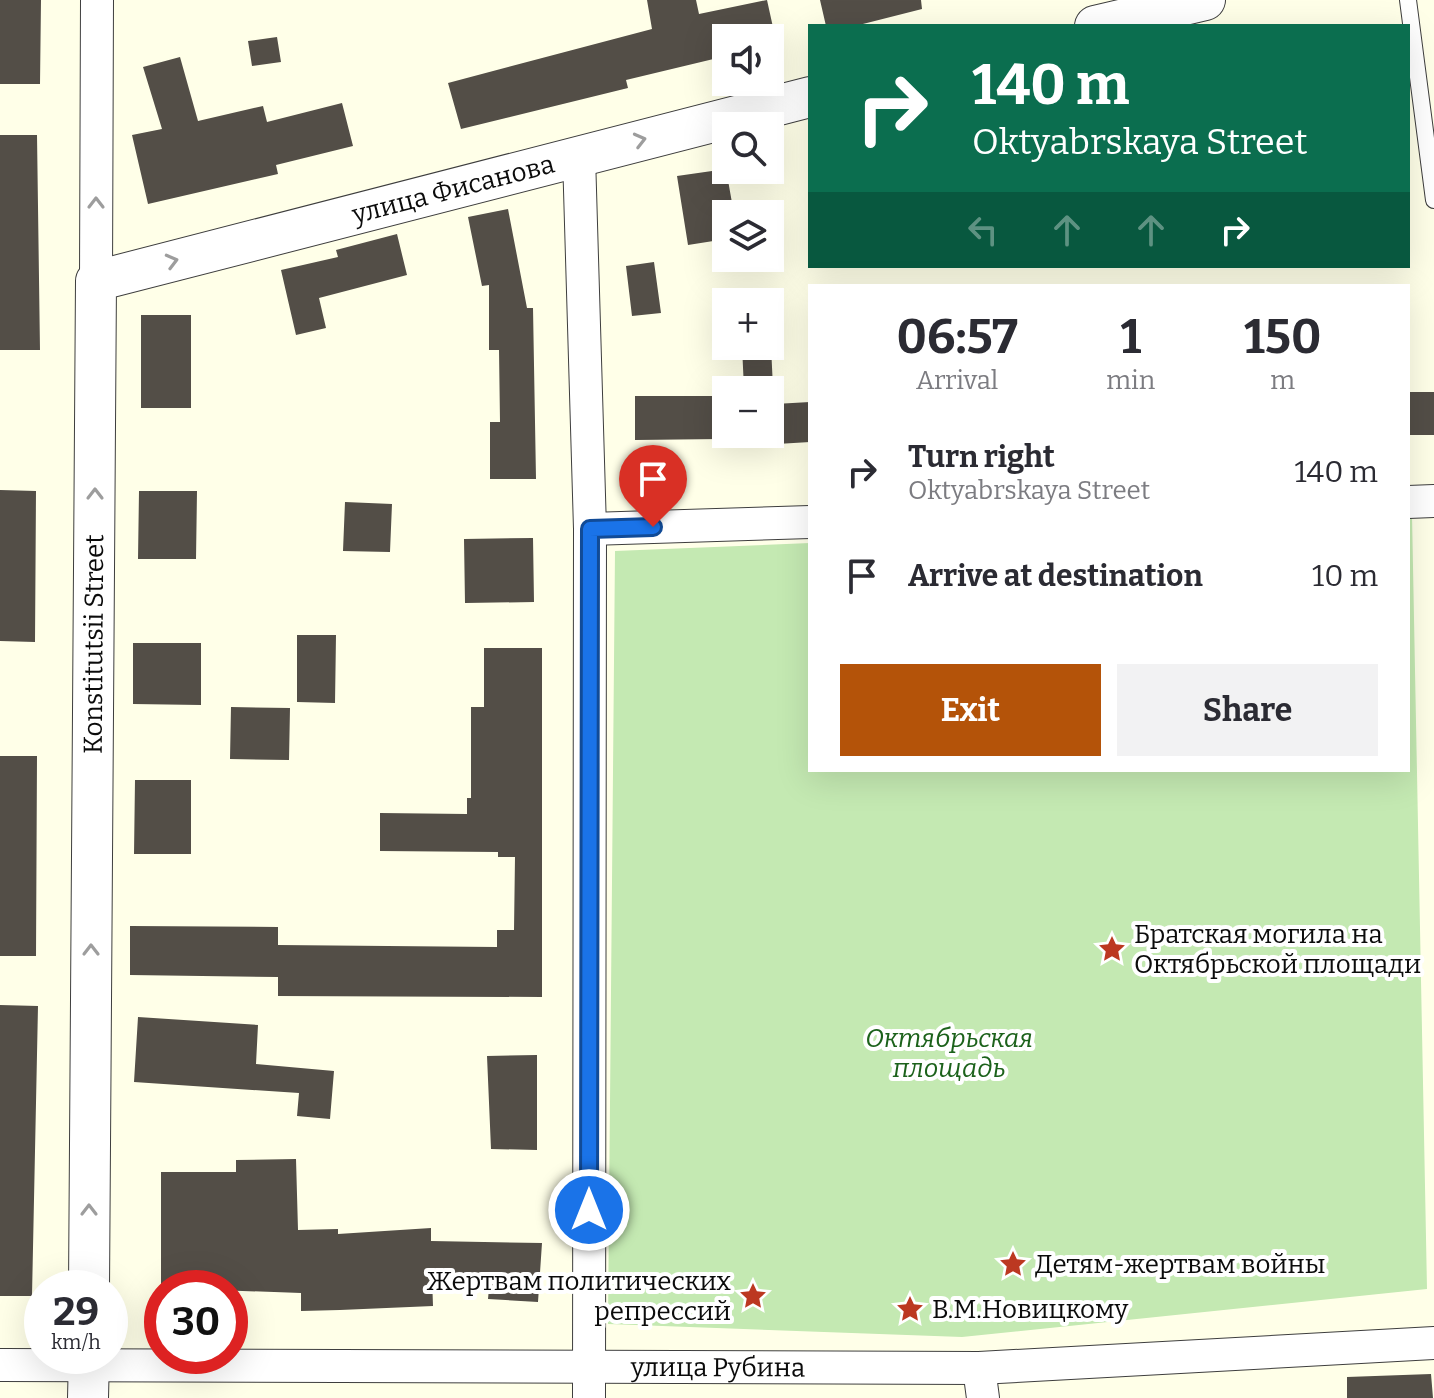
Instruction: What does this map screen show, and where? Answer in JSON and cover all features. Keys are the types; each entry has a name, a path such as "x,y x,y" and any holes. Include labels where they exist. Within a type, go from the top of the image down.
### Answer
{"street":[{"name":"Konstitutsii Street","path":"89,1270 97,0"},
{"path":"1103,24 1205,0"},
{"name":"улица Фисанова","path":"96,281 808,98"},
{"path":"579,156 590,529 589,1398"},
{"path":"1410,502 1434,501"},
{"path":"590,529 808,522"},
{"name":"улица Рубина","path":"128,1372 589,1364 981,1383 1434,1343"},
{"name":"улица Рубина","path":"0,1365 24,1367"}],"lane":[{"path":"1408,0 1434,200"}],"green space":[{"name":"Октябрьская площадь","path":"1412,515 1427,1289 962,1337 608,1324 615,551 808,543 808,772 1410,772"}],"building":[{"path":"0,0 41,0 40,84 0,84"},
{"path":"647,0 696,0 699,14 767,0 772,24 712,24 712,59 626,80 628,88 461,129 448,83 652,29"},
{"path":"820,0 921,0 922,9 863,24 826,24"},
{"path":"277,37 281,62 252,66 248,41"},
{"path":"180,57 198,121 263,106 267,122 342,103 353,146 276,165 278,174 148,204 132,135 162,129 143,67"},
{"path":"0,135 37,135 40,350 0,350"},
{"path":"712,171 712,184 729,184 732,200 712,200 712,241 688,245 677,176"},
{"path":"508,209 527,308 533,308 536,479 490,479 490,422 500,422 499,350 489,350 489,285 482,286 468,217"},
{"path":"397,234 407,275 319,298 326,328 296,335 281,270 338,257 336,250"},
{"path":"654,262 661,313 632,316 626,266"},
{"path":"141,315 191,315 191,408 141,408"},
{"path":"743,360 772,360 772,376 743,376"},
{"path":"1410,392 1434,392 1434,435 1410,435"},
{"path":"635,396 712,396 712,439 635,440"},
{"path":"808,402 808,442 784,444 784,403"},
{"path":"0,490 36,491 35,642 0,641"},
{"path":"139,491 197,491 196,559 138,559"},
{"path":"345,502 392,504 390,552 343,551"},
{"path":"533,538 534,602 465,603 464,539"},
{"path":"297,635 336,635 335,703 297,702"},
{"path":"133,643 201,643 201,705 133,704"},
{"path":"484,648 542,648 542,997 278,996 278,977 130,975 130,926 278,927 278,945 497,947 497,930 514,930 515,857 498,857 498,852 380,851 380,813 467,814 467,798 471,798 471,707 484,707"},
{"path":"231,707 290,708 289,760 230,759"},
{"path":"0,756 37,756 36,956 0,956"},
{"path":"135,780 191,780 191,854 134,854"},
{"path":"0,1005 38,1006 33,1270 24,1270 24,1296 0,1296"},
{"path":"138,1017 258,1025 256,1064 334,1071 330,1119 297,1116 299,1093 134,1082"},
{"path":"537,1055 537,1150 491,1149 487,1056"},
{"path":"296,1159 298,1230 338,1229 338,1234 431,1228 431,1241 542,1243 538,1302 488,1299 490,1277 432,1277 433,1306 301,1311 301,1293 248,1291 248,1270 161,1270 161,1172 236,1172 236,1160"},
{"path":"1431,1374 1433,1398 1347,1398 1347,1377"}],"place":[{"name":"Братская могила на Октябрьской площади","path":"1112,949"},
{"name":"Детям-жертвам войны","path":"1013,1264"},
{"name":"Жертвам политических репрессий","path":"753,1296"},
{"name":"В.М.Новицкому","path":"910,1309"}],"route":[{"path":"589,1210 590,529 653,527"}]}
